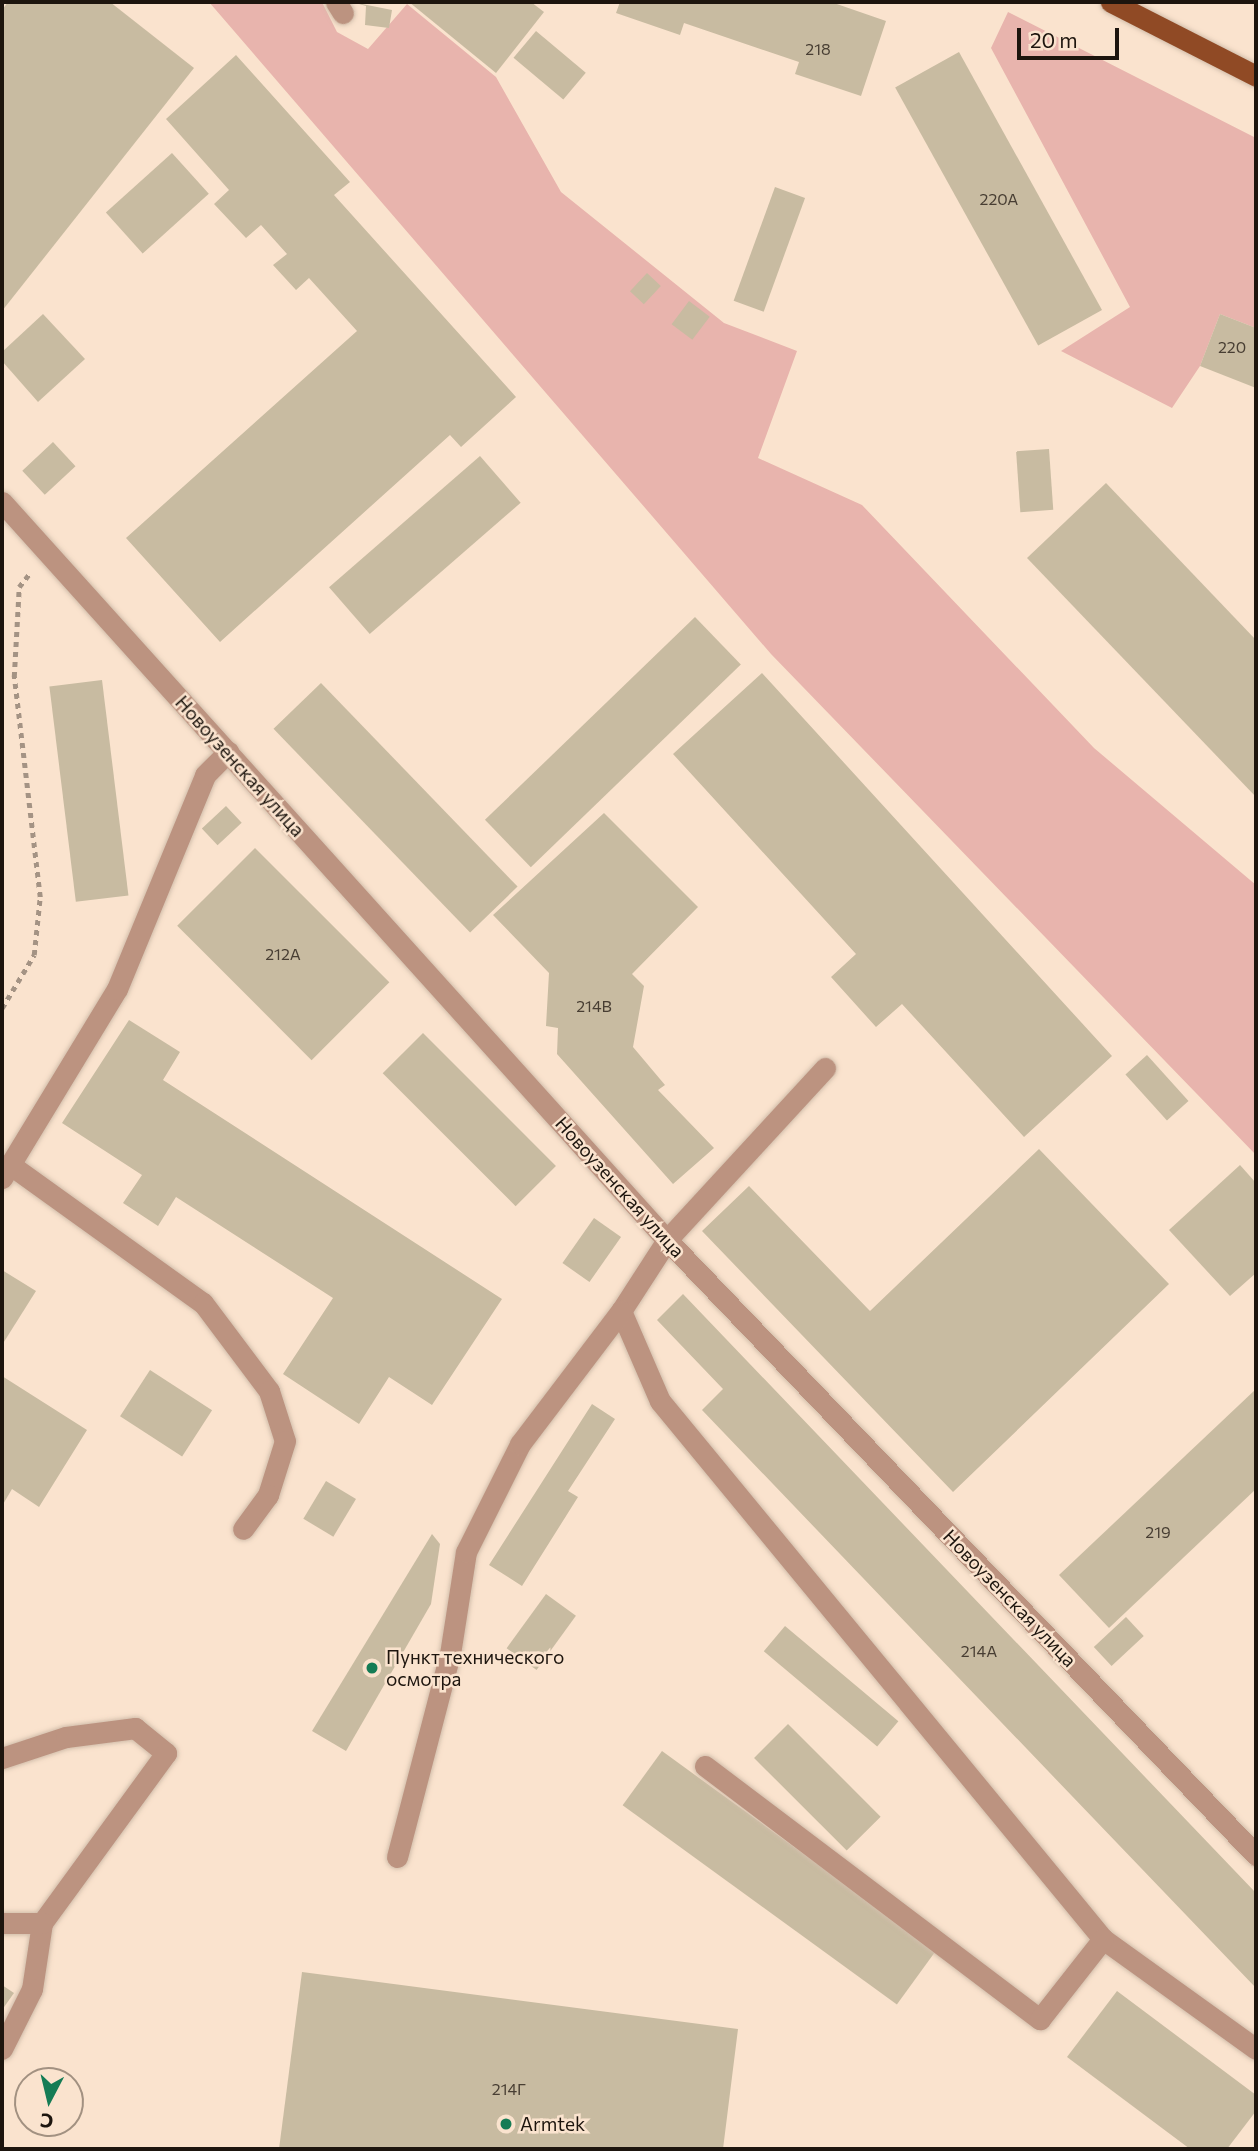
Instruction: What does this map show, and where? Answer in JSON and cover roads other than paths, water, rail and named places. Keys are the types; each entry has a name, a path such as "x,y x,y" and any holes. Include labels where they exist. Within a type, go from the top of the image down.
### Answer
{"main road":[{"path":"1119,4 1256,76"}],"street":[{"name":"Новоузенская улица","path":"3,505 667,1240 1256,1855"},
{"path":"228,752 205,775 117,989 7,1172 203,1303 269,1391 285,1441 268,1495 243,1529"},
{"path":"397,1857 450,1654 466,1552 520,1444 621,1311 667,1240 825,1068"},
{"path":"621,1311 660,1401 1103,1939 1256,2049"},
{"path":"2,1758 66,1737 135,1728 166,1753 42,1923 32,1989 2,2049"},
{"path":"705,1766 1040,2019 1103,1939"},
{"path":"2,1923 42,1923"}],"place":[{"name":"Пункт технического осмотра","path":"372,1668"},
{"name":"Armtek","path":"506,2124"}]}
